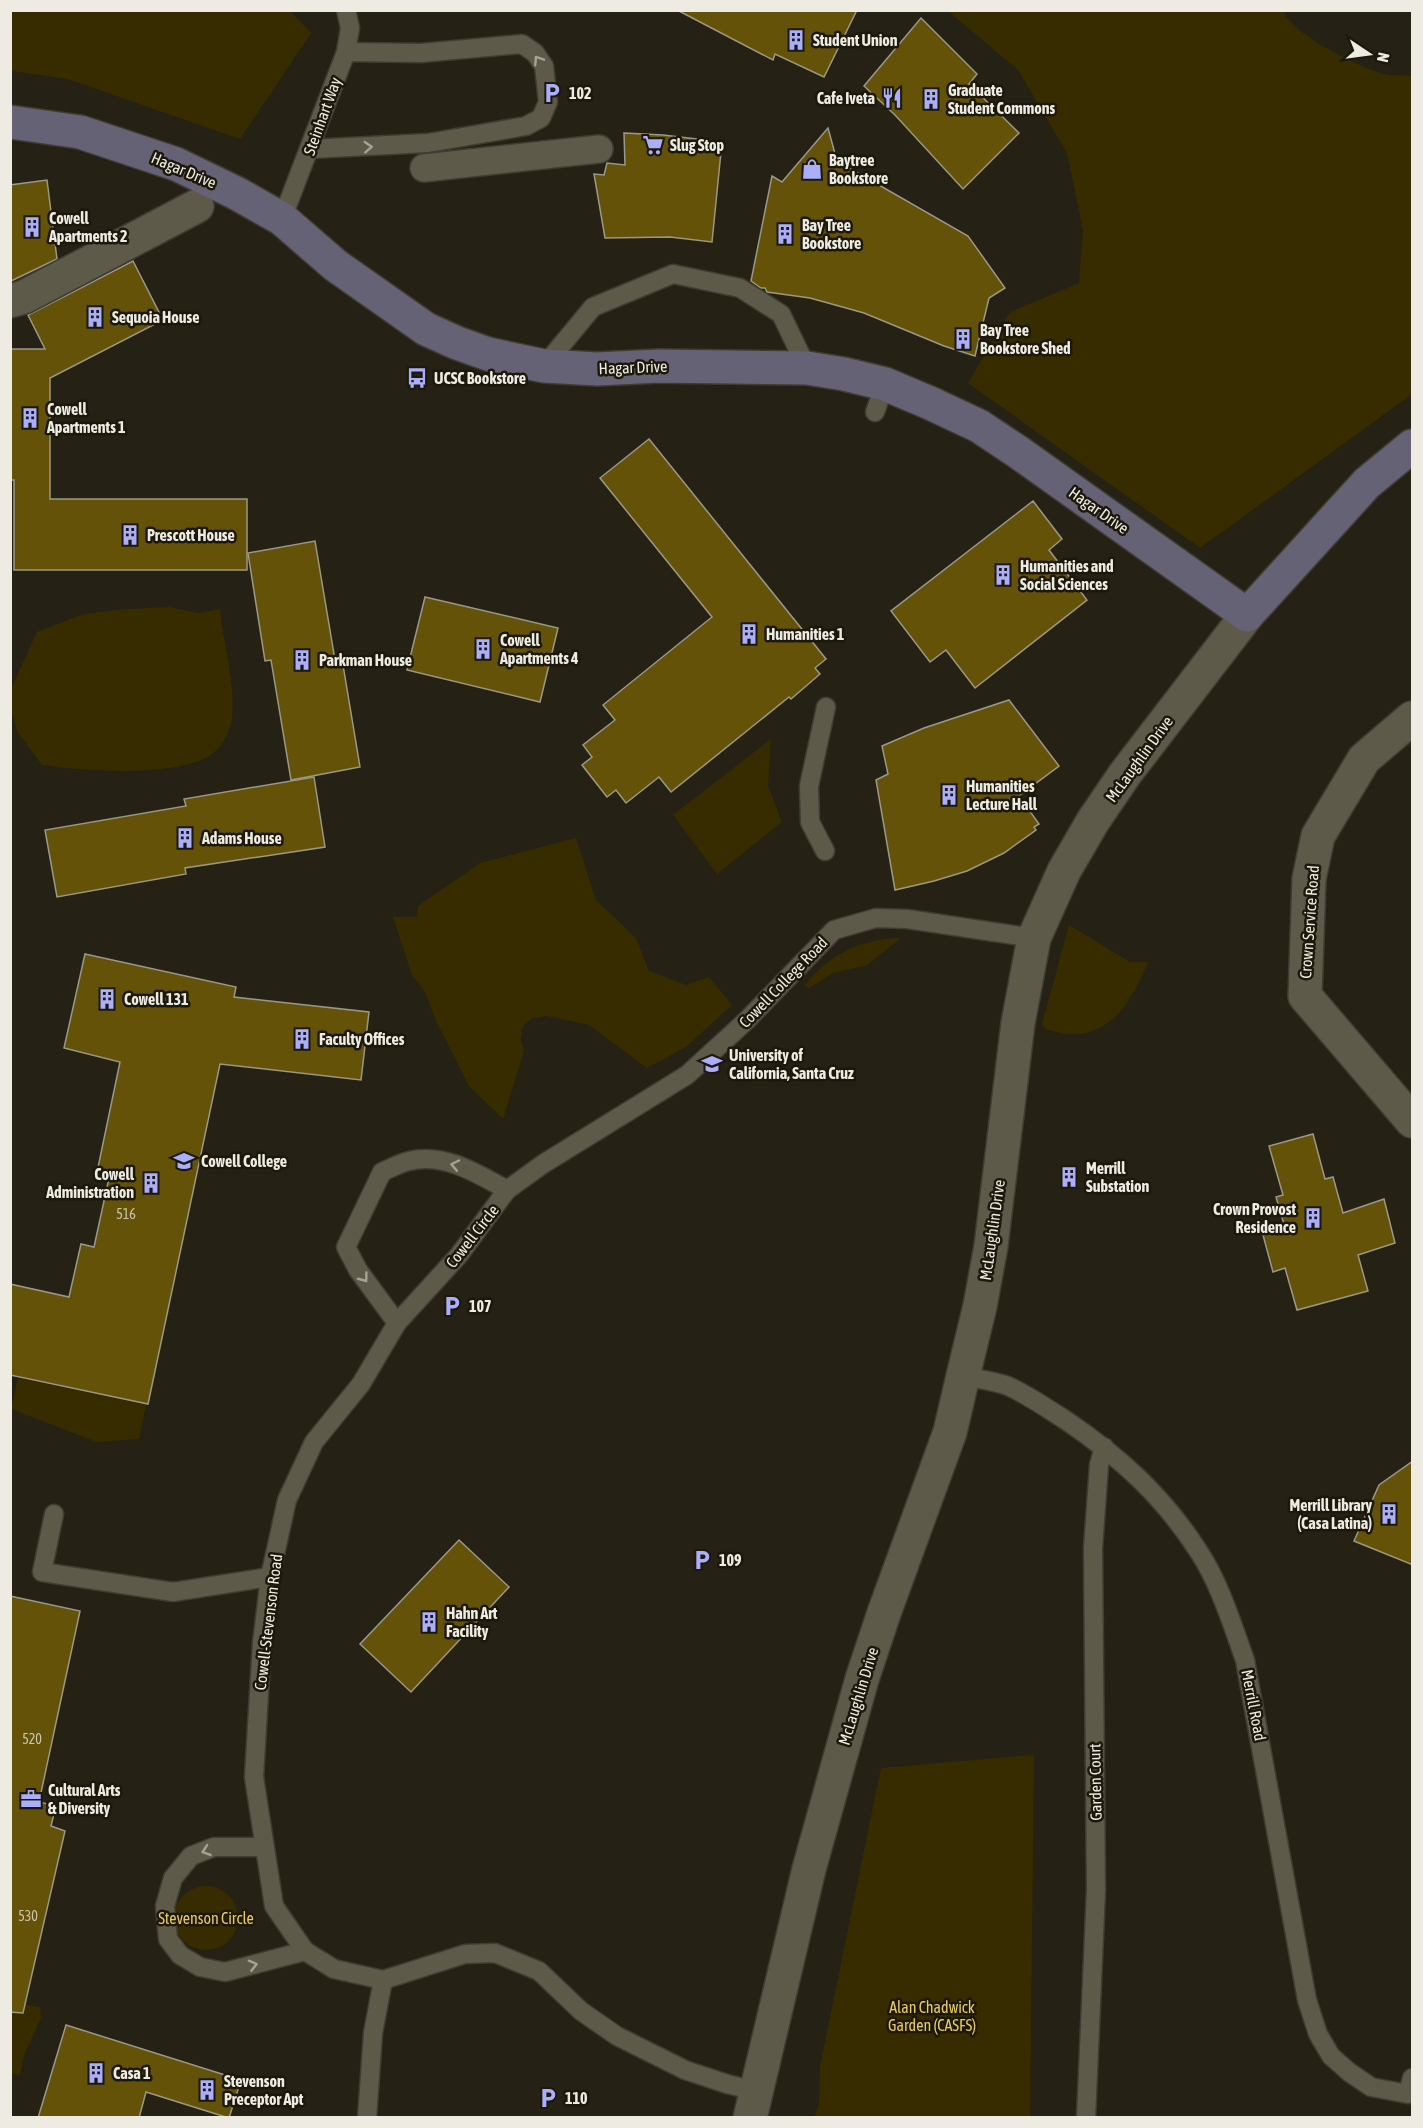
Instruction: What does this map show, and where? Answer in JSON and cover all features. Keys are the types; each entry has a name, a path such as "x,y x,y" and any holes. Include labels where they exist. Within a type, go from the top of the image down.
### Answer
{"main road":[{"name":"Hagar Drive","path":"10,122 80,132 176,164 236,193 282,219 335,265 426,329 488,354 544,366 597,369 659,366 807,368 880,398 930,403 988,433 1247,615"},
{"name":"McLaughlin Drive","path":"1247,615 1367,483 1413,446"}],"street":[{"path":"424,168 599,149"},
{"path":"10,301 34,292 197,206"},
{"name":"McLaughlin Drive","path":"753,2104 809,1869 862,1679 950,1432 980,1306 991,1246 1018,1023 1034,938 1064,871 1094,821 1125,774 1247,615"},
{"name":"Crown Service Road","path":"1413,718 1364,759 1318,836 1309,879 1305,996 1413,1121"}],"lane":[{"name":"Steinhart Way","path":"282,219 346,52 350,28 346,10"},
{"path":"310,149 428,143 526,126 541,118 548,102 544,66 535,53 522,44 421,52 346,52"},
{"path":"544,366 593,307 673,274 740,288 781,314 807,368"},
{"path":"825,851 810,822 809,786 826,707"},
{"name":"Cowell College Road","path":"507,1190 543,1164 687,1075 747,1020 834,930 876,918 907,919 1034,938"},
{"name":"Cowell Circle","path":"410,1161 435,1161 464,1166 507,1190 459,1255 397,1323 358,1270 346,1247 382,1172 410,1161"},
{"name":"Cowell-Stevenson Road","path":"264,1847 254,1777 262,1643 270,1577 287,1500 314,1442 361,1384 397,1323"},
{"name":"Merrill Road","path":"963,1376 1006,1386 1049,1410 1104,1447 1141,1478 1172,1514 1200,1553 1227,1611 1245,1660 1307,2000 1318,2034 1331,2056 1348,2072 1371,2087 1408,2094 1413,2078"},
{"name":"Garden Court","path":"1086,2118 1096,1890 1093,1548 1099,1466 1104,1447"},
{"path":"54,1514 42,1572 173,1592 270,1577"},
{"path":"305,1952 225,1972 200,1967 180,1955 168,1939 165,1906 173,1878 191,1856 214,1847 264,1847 274,1906 305,1952 334,1969 383,1980 465,1954 495,1953 539,1971 581,2011 617,2036 685,2070 727,2084 753,2104"},
{"path":"367,2118 373,2033 383,1980"}],"green space":[{"path":"11,10 290,11 311,33 240,139 68,79 11,71"},
{"path":"948,11 1283,11 1299,30 1341,56 1380,73 1412,76 1412,394 1200,548 968,383 1010,312 1079,283 1083,230 1067,153 1018,70"},
{"path":"169,607 199,613 220,609 233,705 229,730 216,751 189,764 148,770 80,769 42,765 18,733 10,707 11,689 37,632 84,614"},
{"path":"771,739 768,786 782,822 717,874 673,815"},
{"path":"576,838 596,900 636,938 649,971 686,985 709,977 732,1005 686,1047 647,1068 589,1025 547,1016 533,1018 523,1026 521,1038 524,1051 503,1119 469,1086 437,1023 425,992 412,975 393,917 417,917 418,906 480,863"},
{"path":"1069,925 1130,962 1148,962 1122,1010 1101,1027 1089,1032 1071,1034 1046,1030 1042,1024"},
{"path":"901,938 867,965 833,973 809,988 805,985 825,964 848,950 873,941"},
{"path":"18,1378 146,1405 139,1439 97,1442 11,1409"},
{"name":"Alan Chadwick Garden (CASFS)","path":"1034,1755 1030,2117 814,2117 819,2105 820,2066 881,1768"},
{"name":"Stevenson Circle","path":"200,1886 212,1886 229,1895 236,1906 238,1918 236,1930 229,1941 212,1950 200,1950 188,1945 179,1936 174,1924 174,1912 179,1900 188,1891"},
{"path":"11,2003 40,2007 41,2018 24,2055 20,2075 11,2074"}],"building":[{"name":"Student Union","path":"677,10 857,10 824,77 775,54 773,60"},
{"name":"Graduate Student Commons","path":"921,18 977,74 969,84 1019,133 963,189 895,115 864,86"},
{"name":"Bay Tree Bookstore","path":"828,128 837,161 968,236 1005,288 989,298 975,356 944,346 864,313 810,298 767,292 765,288 751,281 772,176 782,182"},
{"path":"624,133 722,142 712,242 670,237 605,238 594,174 604,175 607,163 625,165"},
{"name":"Cowell Apartments 2","path":"47,180 57,259 11,281 10,185"},
{"path":"133,261 163,320 50,378 50,499 247,499 247,570 14,570 14,480 10,480 10,349 45,349 28,315"},
{"name":"Humanities 1","path":"649,439 826,659 815,668 820,674 791,699 789,697 671,792 659,777 626,803 616,790 607,797 582,765 592,757 583,745 615,720 603,705 712,617 600,478"},
{"name":"Humanities and Social Sciences","path":"1033,501 1062,539 1049,550 1087,600 975,688 946,650 930,662 891,611"},
{"name":"Parkman House","path":"315,541 335,660 342,659 360,767 291,780 271,660 265,661 248,553"},
{"name":"Cowell Apartments 4","path":"425,597 558,628 540,702 407,670"},
{"name":"Humanities Lecture Hall","path":"1009,700 1059,766 1019,796 1039,824 1034,827 1036,830 1004,853 967,871 895,890 876,780 888,774 882,746 924,728"},
{"name":"Adams House","path":"314,777 325,847 185,868 186,874 57,897 45,830 186,806 184,799"},
{"path":"85,954 236,987 234,997 369,1012 361,1080 220,1064 148,1404 10,1375 10,1284 69,1297 81,1244 94,1247 109,1178 96,1177 120,1062 64,1048"},
{"name":"Crown Provost Residence","path":"1313,1134 1325,1179 1333,1177 1343,1213 1384,1199 1395,1243 1358,1255 1368,1291 1297,1310 1285,1268 1273,1272 1263,1235 1285,1228 1276,1197 1283,1195 1269,1146"},
{"name":"Merrill Library (Casa Latina)","path":"1413,1461 1413,1565 1354,1541 1379,1485"},
{"name":"Hahn Art Facility","path":"459,1540 509,1587 411,1692 360,1644"},
{"path":"10,1596 80,1611 39,1802 56,1806 51,1826 65,1831 23,2013 10,2012"},
{"name":"Casa 1","path":"66,2025 241,2080 229,2118 146,2092 139,2118 38,2118"}],"place":[{"name":"Student Union","path":"796,40"},
{"name":"102","path":"552,93"},
{"name":"Cafe Iveta","path":"892,98"},
{"name":"Graduate Student Commons","path":"931,99"},
{"name":"Slug Stop","path":"653,145"},
{"name":"Baytree Bookstore","path":"812,169"},
{"name":"Cowell Apartments 2","path":"32,227"},
{"name":"Bay Tree Bookstore","path":"785,234"},
{"name":"Sequoia House","path":"95,317"},
{"name":"Bay Tree Bookstore Shed","path":"963,339"},
{"name":"UCSC Bookstore","path":"417,378"},
{"name":"Cowell Apartments 1","path":"30,418"},
{"name":"Prescott House","path":"130,535"},
{"name":"Humanities and Social Sciences","path":"1003,575"},
{"name":"Humanities 1","path":"749,634"},
{"name":"Cowell Apartments 4","path":"483,649"},
{"name":"Parkman House","path":"302,660"},
{"name":"Humanities Lecture Hall","path":"949,795"},
{"name":"Adams House","path":"185,838"},
{"name":"Cowell 131","path":"107,999"},
{"name":"Faculty Offices","path":"302,1039"},
{"name":"University of California, Santa Cruz","path":"712,1064"},
{"name":"Cowell College","path":"184,1161"},
{"name":"Merrill Substation","path":"1069,1177"},
{"name":"Cowell Administration","path":"151,1183"},
{"name":"Crown Provost Residence","path":"1313,1218"},
{"name":"107","path":"452,1306"},
{"name":"Merrill Library (Casa Latina)","path":"1389,1514"},
{"name":"109","path":"702,1560"},
{"name":"Hahn Art Facility","path":"429,1622"},
{"name":"Cultural Arts & Diversity","path":"31,1799"},
{"name":"Casa 1","path":"96,2073"},
{"name":"Stevenson Preceptor Apt","path":"207,2090"},
{"name":"110","path":"548,2098"}]}
